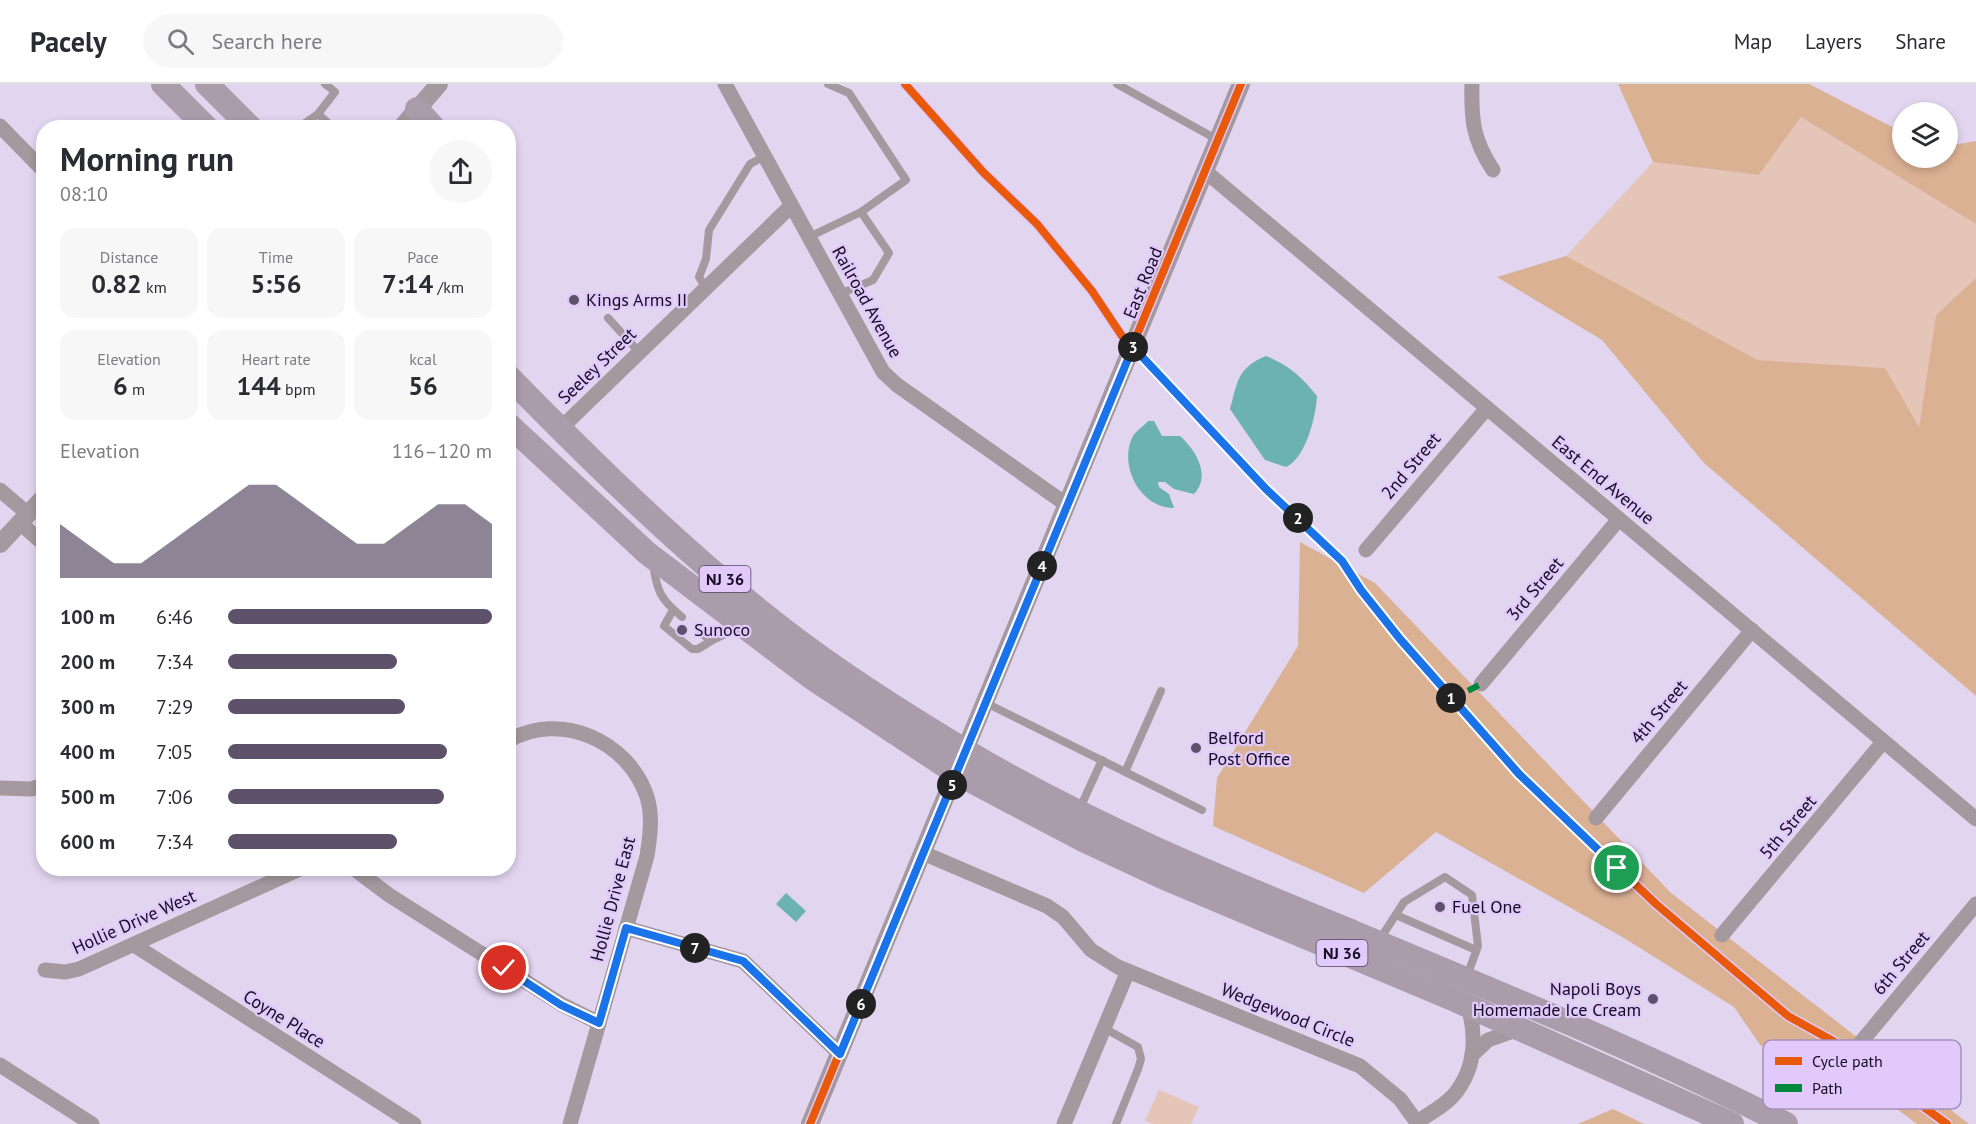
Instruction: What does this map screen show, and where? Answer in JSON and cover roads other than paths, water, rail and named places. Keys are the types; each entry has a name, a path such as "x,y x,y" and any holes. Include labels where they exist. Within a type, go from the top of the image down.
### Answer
{"highway":[{"path":"163,84 199,120"},
{"path":"211,85 244,120"},
{"path":"417,109 427,120"},
{"name":"NJ 36","path":"516,384 560,429 687,546 783,630 852,679 966,751 1078,811 1189,865 1466,979 1786,1124"},
{"name":"NJ 36","path":"516,431 611,522 652,556 821,684 956,773 1083,840 1162,877 1468,1006 1732,1124"}],"street":[{"path":"408,120 439,84"},
{"name":"Railroad Avenue","path":"725,84 883,372 897,385 1067,505"},
{"name":"East Road","path":"810,1124 1241,84"},
{"path":"1473,84 1471,114 1478,148 1493,170"},
{"path":"0,126 36,163"},
{"name":"East End Avenue","path":"1205,171 1976,819"},
{"name":"Seeley Street","path":"560,429 791,206"},
{"name":"2nd Street","path":"1366,549 1486,408"},
{"path":"0,490 36,534"},
{"path":"0,544 36,506"},
{"name":"3rd Street","path":"1481,684 1618,519"},
{"name":"4th Street","path":"1596,818 1752,630"},
{"name":"Hollie Drive East","path":"516,737 530,731 558,729 581,732 619,753 636,773 646,794 651,824 650,841 570,1124"},
{"name":"5th Street","path":"1722,935 1883,742"},
{"path":"0,788 36,787"},
{"name":"Wedgewood Circle","path":"923,853 1047,906 1063,917 1091,950 1128,971 1360,1066 1400,1099 1417,1123 1457,1091 1472,1055 1473,1024 1468,1006"},
{"name":"Hollie Drive West","path":"45,970 65,972 79,969 285,876"},
{"path":"363,876 389,896 561,1005 599,1023"},
{"name":"6th Street","path":"1863,1040 1976,904"},
{"path":"626,928 743,961 840,1054"},
{"name":"Coyne Place","path":"134,945 414,1124"},
{"path":"1064,1124 1128,971"},
{"path":"1472,1055 1488,1040 1519,1029"},
{"path":"0,1065 92,1124"}],"lane":[{"path":"309,120 318,114 335,92 325,84"},
{"path":"809,237 861,212 906,180 849,93 828,84"},
{"path":"1118,84 1218,140"},
{"path":"318,114 325,120"},
{"path":"706,288 699,277 706,259 709,230 750,164 765,156"},
{"path":"840,294 873,280 889,253 861,212"},
{"path":"609,318 639,352"},
{"path":"652,556 657,588 663,601 682,617"},
{"path":"674,610 664,626 692,648 698,649 742,626"},
{"path":"700,632 711,641"},
{"path":"1125,771 1161,691"},
{"path":"986,703 1202,810"},
{"path":"1078,811 1102,760"},
{"path":"1377,942 1404,902 1445,877 1472,896 1476,950 1466,979"},
{"path":"1396,915 1476,950"},
{"path":"1104,1028 1138,1047 1141,1059 1116,1124"}],"place":[{"name":"Kings Arms II","path":"574,300"},
{"name":"Sunoco","path":"682,630"},
{"name":"Belford Post Office","path":"1196,748"},
{"name":"Fuel One","path":"1440,907"},
{"name":"Napoli Boys Homemade Ice Cream","path":"1653,999"}]}
